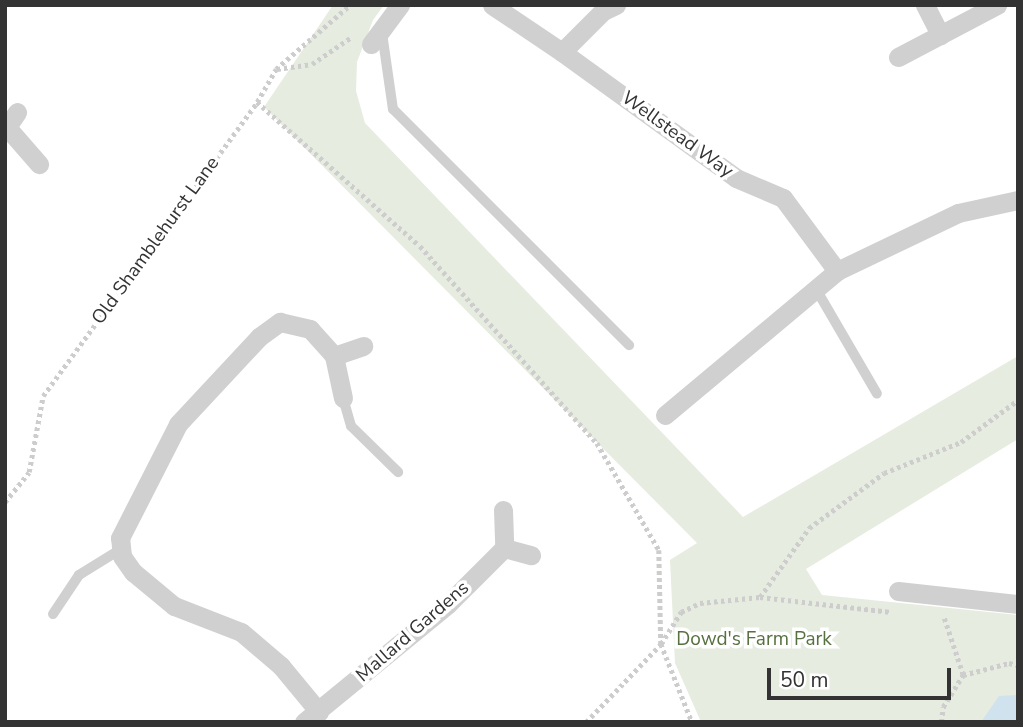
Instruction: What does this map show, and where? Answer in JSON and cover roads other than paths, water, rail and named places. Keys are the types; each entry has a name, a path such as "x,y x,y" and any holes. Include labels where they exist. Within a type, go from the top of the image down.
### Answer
{"street":[{"path":"376,37 400,5"},
{"name":"Wellstead Way","path":"492,5 562,52 736,178 783,198 837,271"},
{"path":"562,52 603,11 617,5"},
{"path":"925,5 940,35"},
{"path":"898,57 997,5"},
{"path":"10,121 39,164"},
{"path":"665,415 837,271 958,213 1018,200"},
{"path":"121,549 120,538 136,500 178,424 259,337 280,322 310,329 334,356 343,397"},
{"path":"334,356 363,346"},
{"path":"503,510 504,548 531,555"},
{"name":"Mallard Gardens","path":"121,549 132,572 174,606 240,632 281,666 312,717 448,604 504,548"},
{"path":"898,591 1018,604"}],"lane":[{"path":"376,37 394,109 629,345"},
{"path":"816,289 877,394"},
{"path":"343,397 351,426 398,472"},
{"path":"53,614 79,575 121,549"}],"water":[{"path":"1018,695 1018,722 981,722 999,696"}],"park label":[{"name":"Dowd's Farm Park","path":"754,640"}]}
